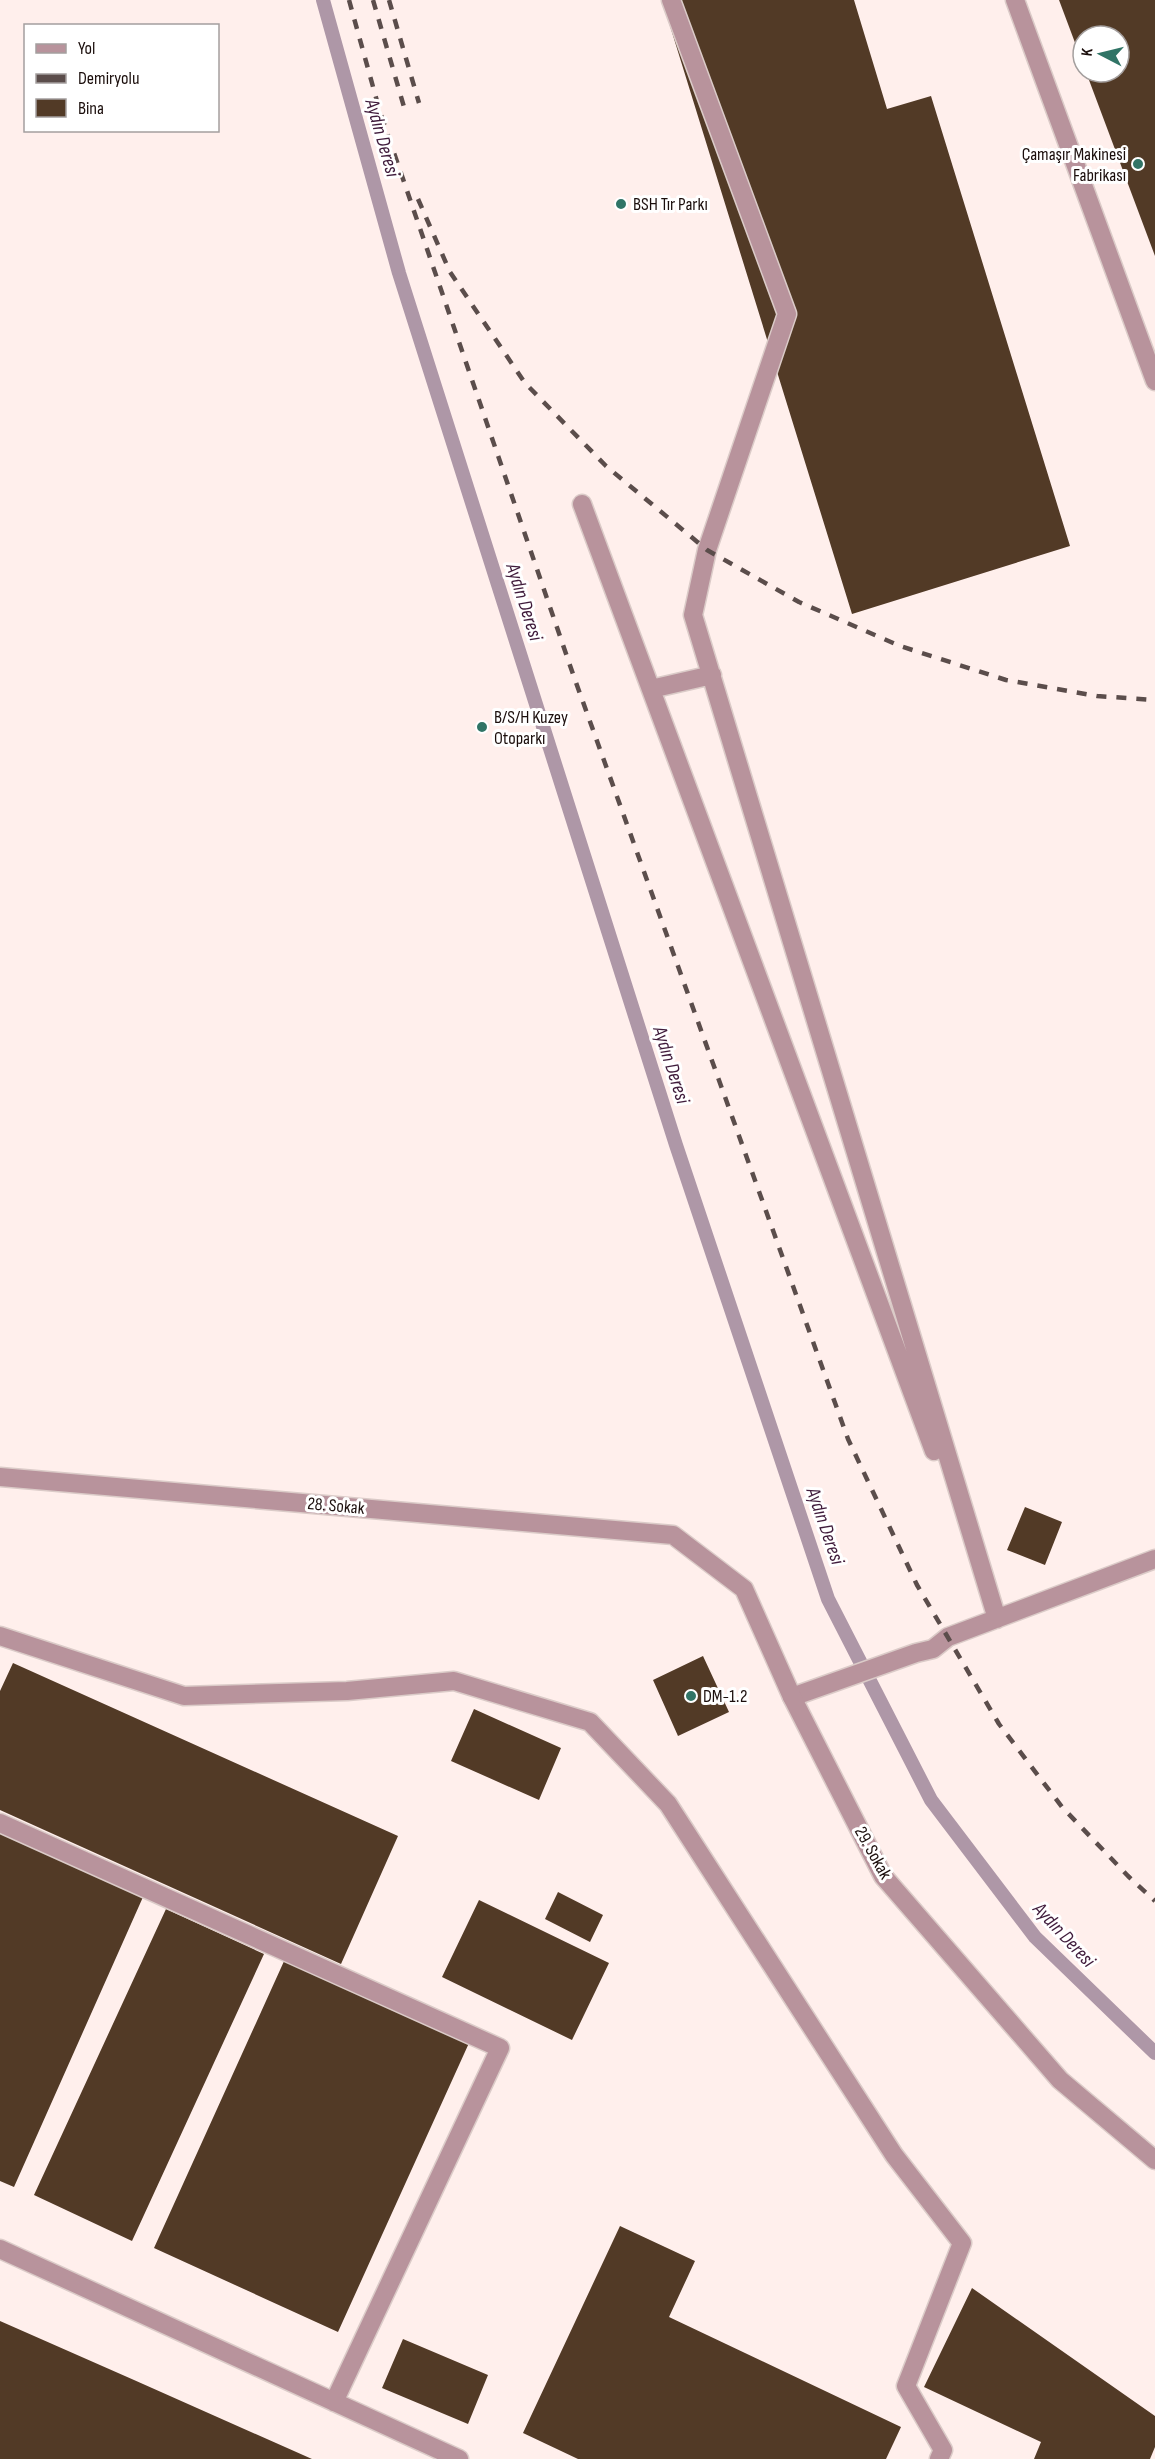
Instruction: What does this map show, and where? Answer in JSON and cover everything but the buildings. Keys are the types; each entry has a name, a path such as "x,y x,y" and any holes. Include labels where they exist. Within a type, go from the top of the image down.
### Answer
{"street":[{"path":"671,0 787,314 707,550 693,615 997,1619"},
{"path":"1015,0 1155,381"},
{"path":"582,504 997,1619"},
{"path":"651,689 712,675"},
{"name":"28. Sokak","path":"0,1477 673,1535"},
{"name":"29. Sokak","path":"673,1535 744,1589 792,1697 883,1876 1060,2080 1155,2160"},
{"path":"792,1697 933,1649 948,1637 1155,1559"},
{"path":"0,1636 184,1696 347,1691 454,1681 590,1722 668,1804 894,2155 962,2243 906,2386 943,2450 939,2459"},
{"path":"0,1822 500,2048 334,2402"},
{"path":"0,2249 459,2459"}],"waterway":[{"name":"Aydın Deresi","path":"323,0 399,273 676,1145 828,1599 931,1800 1035,1937 1155,2053"}],"railway":[{"path":"349,0 380,112 574,677 848,1439 917,1585 999,1724 1062,1807 1155,1901"},
{"path":"373,0 404,107"},
{"path":"389,0 419,103"},
{"path":"418,199 450,272 525,383 606,466 707,550 799,602 900,646 1006,680 1097,696 1155,700"}],"place":[{"name":"Çamaşır Makinesi Fabrikası","path":"1138,164"},
{"name":"BSH Tır Parkı","path":"621,204"},
{"name":"B/S/H Kuzey Otoparkı","path":"482,727"},
{"name":"DM-1.2","path":"691,1696"}]}
